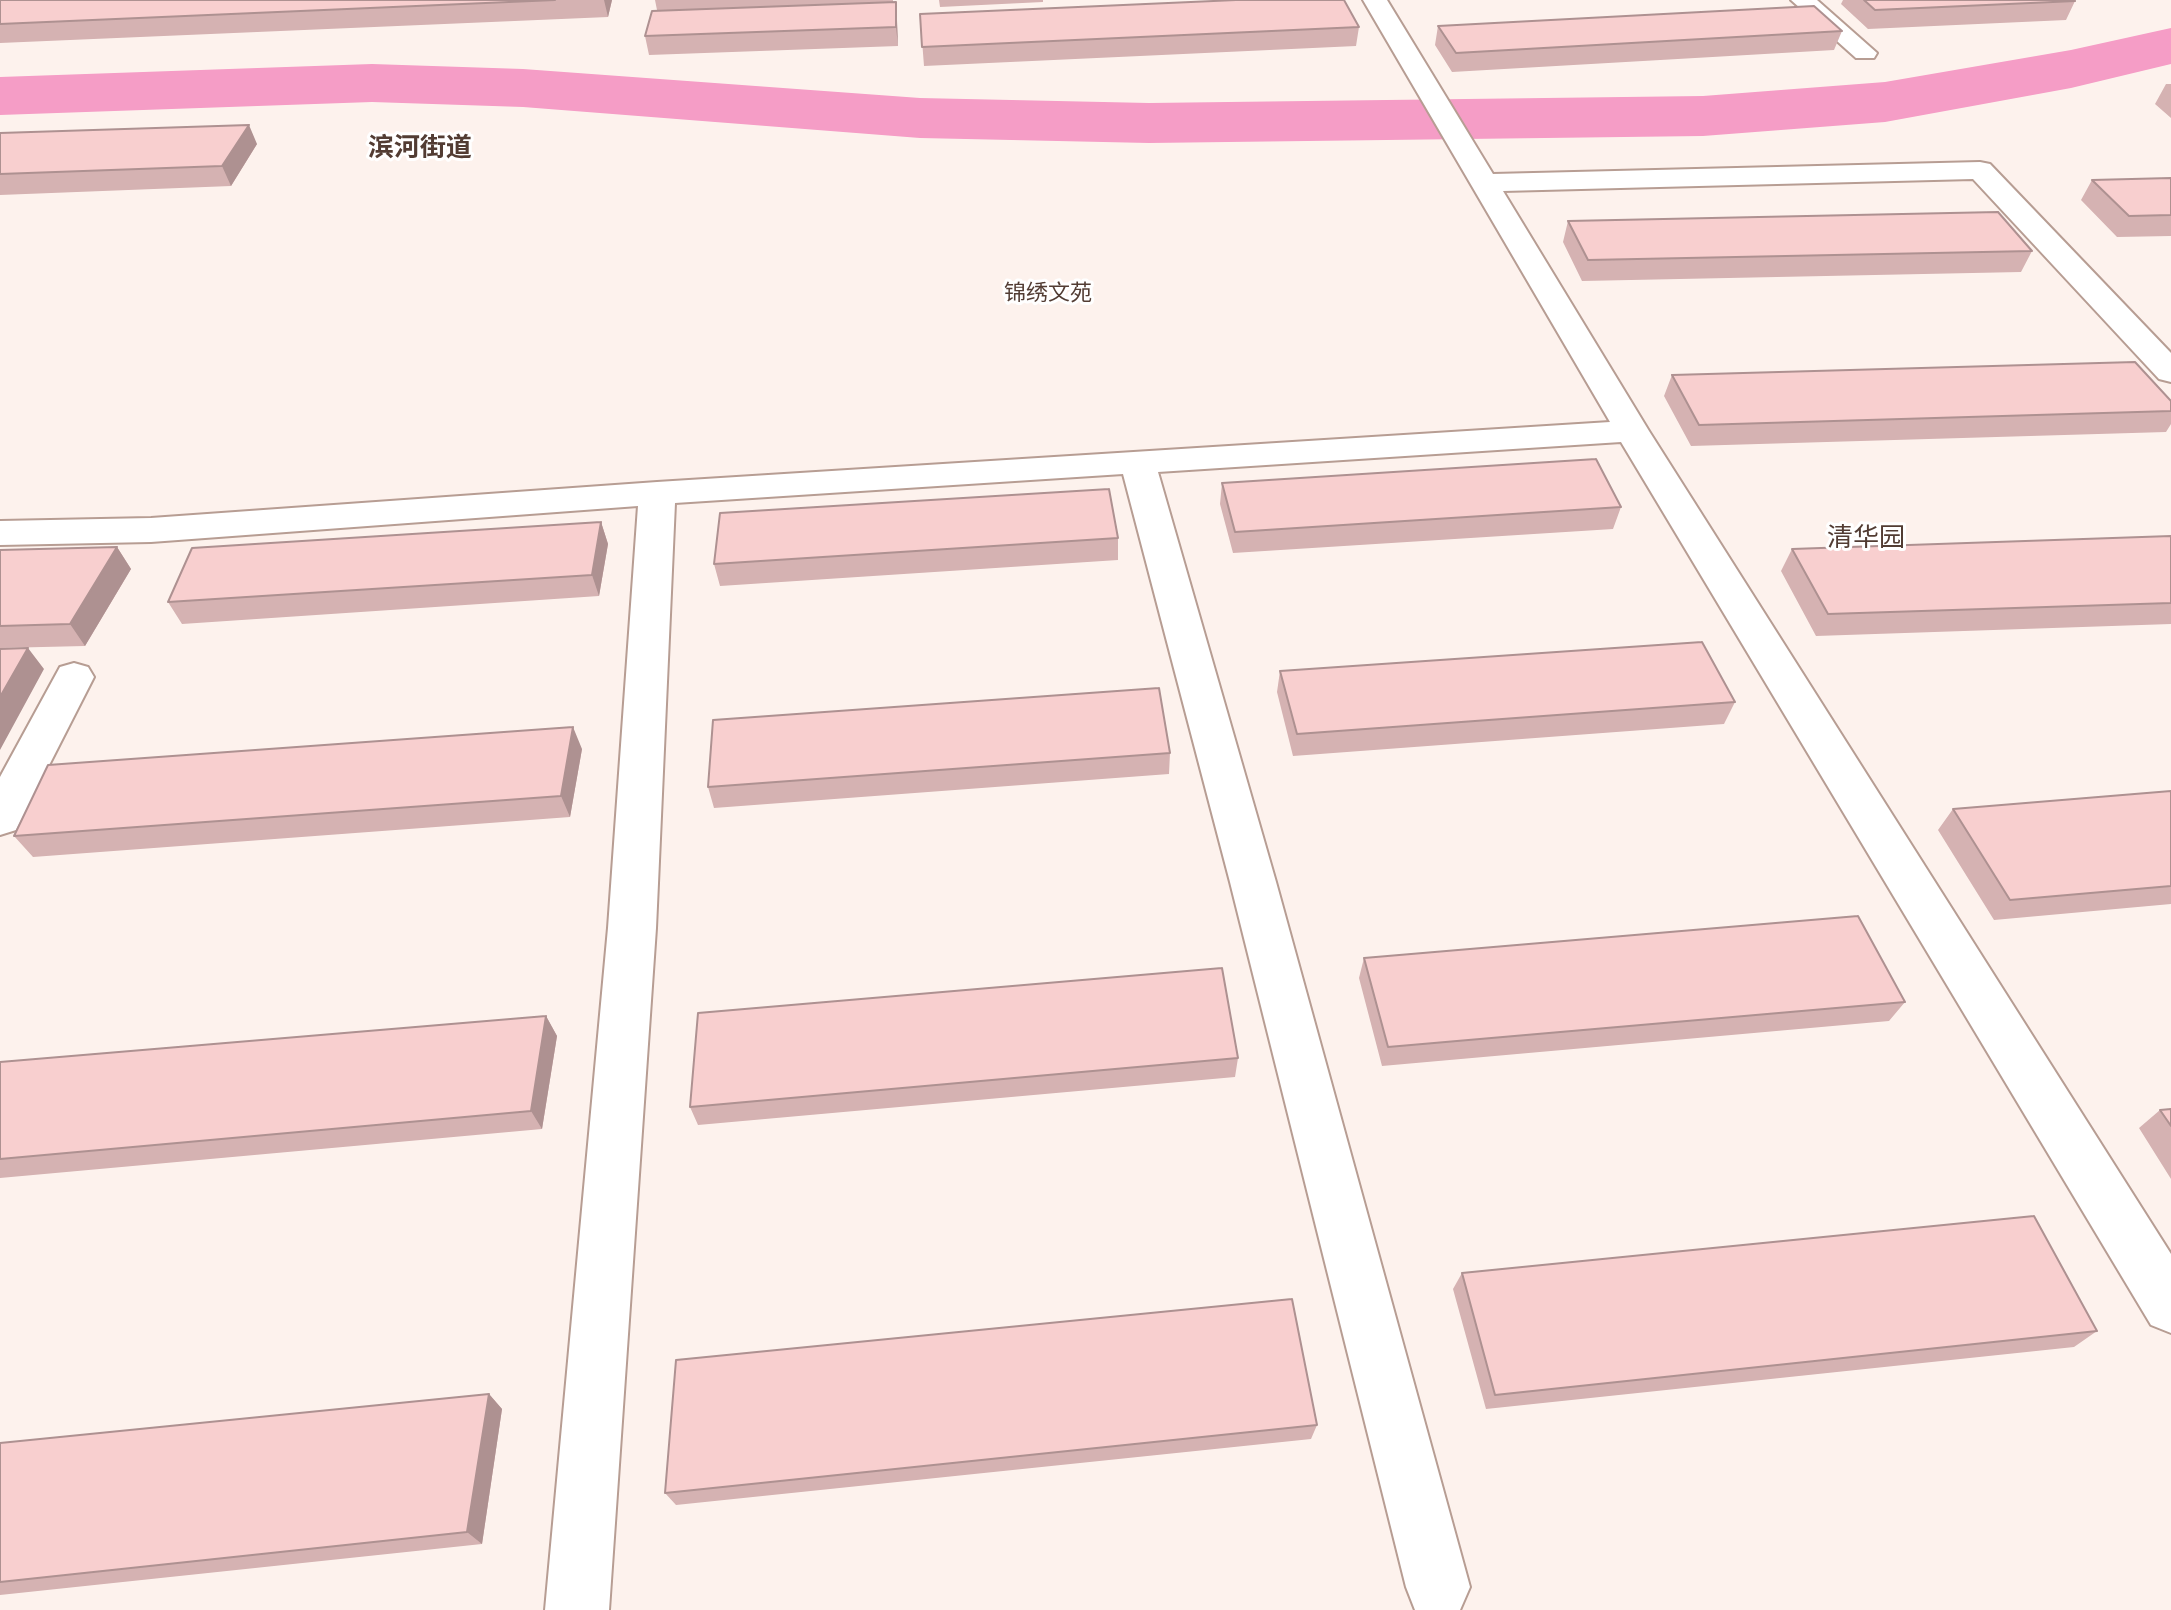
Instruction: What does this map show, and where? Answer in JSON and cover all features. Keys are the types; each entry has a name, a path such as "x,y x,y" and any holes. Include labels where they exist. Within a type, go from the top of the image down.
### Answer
{"street":[{"path":"1375,0 1632,431 2171,1305"},
{"path":"1803,0 1865,53"},
{"path":"1483,183 1980,170 2171,372"},
{"path":"0,533 151,530 657,493 1632,431"},
{"path":"1138,463 1253,882 1438,1587"},
{"path":"577,1610 632,928 657,493"},
{"path":"0,818 74,677"}],"building":[{"path":"0,0 555,0 0,24"},
{"path":"1236,0 1344,0 1359,27 922,47 920,14"},
{"path":"1864,0 2073,0 2075,1 1875,10"},
{"path":"896,2 896,27 645,36 652,11"},
{"path":"1814,6 1842,31 1456,53 1438,26"},
{"path":"249,125 222,166 0,174 0,133"},
{"path":"2171,178 2171,215 2129,216 2092,180"},
{"path":"1998,212 2032,251 1588,260 1568,221"},
{"path":"2135,362 2171,401 2171,411 1699,425 1672,375"},
{"path":"1596,459 1621,507 1235,532 1222,483"},
{"path":"1109,489 1118,538 714,564 720,513"},
{"path":"601,522 592,575 168,602 192,548"},
{"path":"2171,536 2171,603 1828,614 1792,549"},
{"path":"117,547 70,624 0,626 0,550"},
{"path":"1702,642 1735,702 1297,734 1280,671"},
{"path":"28,648 0,697 0,649"},
{"path":"1159,688 1170,753 708,787 713,720"},
{"path":"573,727 561,796 14,836 48,765"},
{"path":"2171,791 2171,886 2010,900 1953,809"},
{"path":"1858,916 1905,1002 1388,1047 1364,958"},
{"path":"1222,968 1238,1058 690,1107 698,1013"},
{"path":"546,1016 531,1111 0,1159 0,1062"},
{"path":"2171,1109 2171,1126 2160,1110"},
{"path":"2034,1216 2097,1331 1495,1395 1462,1273"},
{"path":"1292,1299 1317,1425 665,1493 676,1360"},
{"path":"489,1394 467,1532 0,1582 0,1443"}],"waterway":[{"path":"0,96 372,83 523,88 920,118 1149,123 1703,116 1885,102 2071,69 2171,46"}],"district":[{"name":"滨河街道","path":"420,148"},
{"name":"锦绣文苑","path":"1048,294"},
{"name":"清华园","path":"1866,538"}]}
